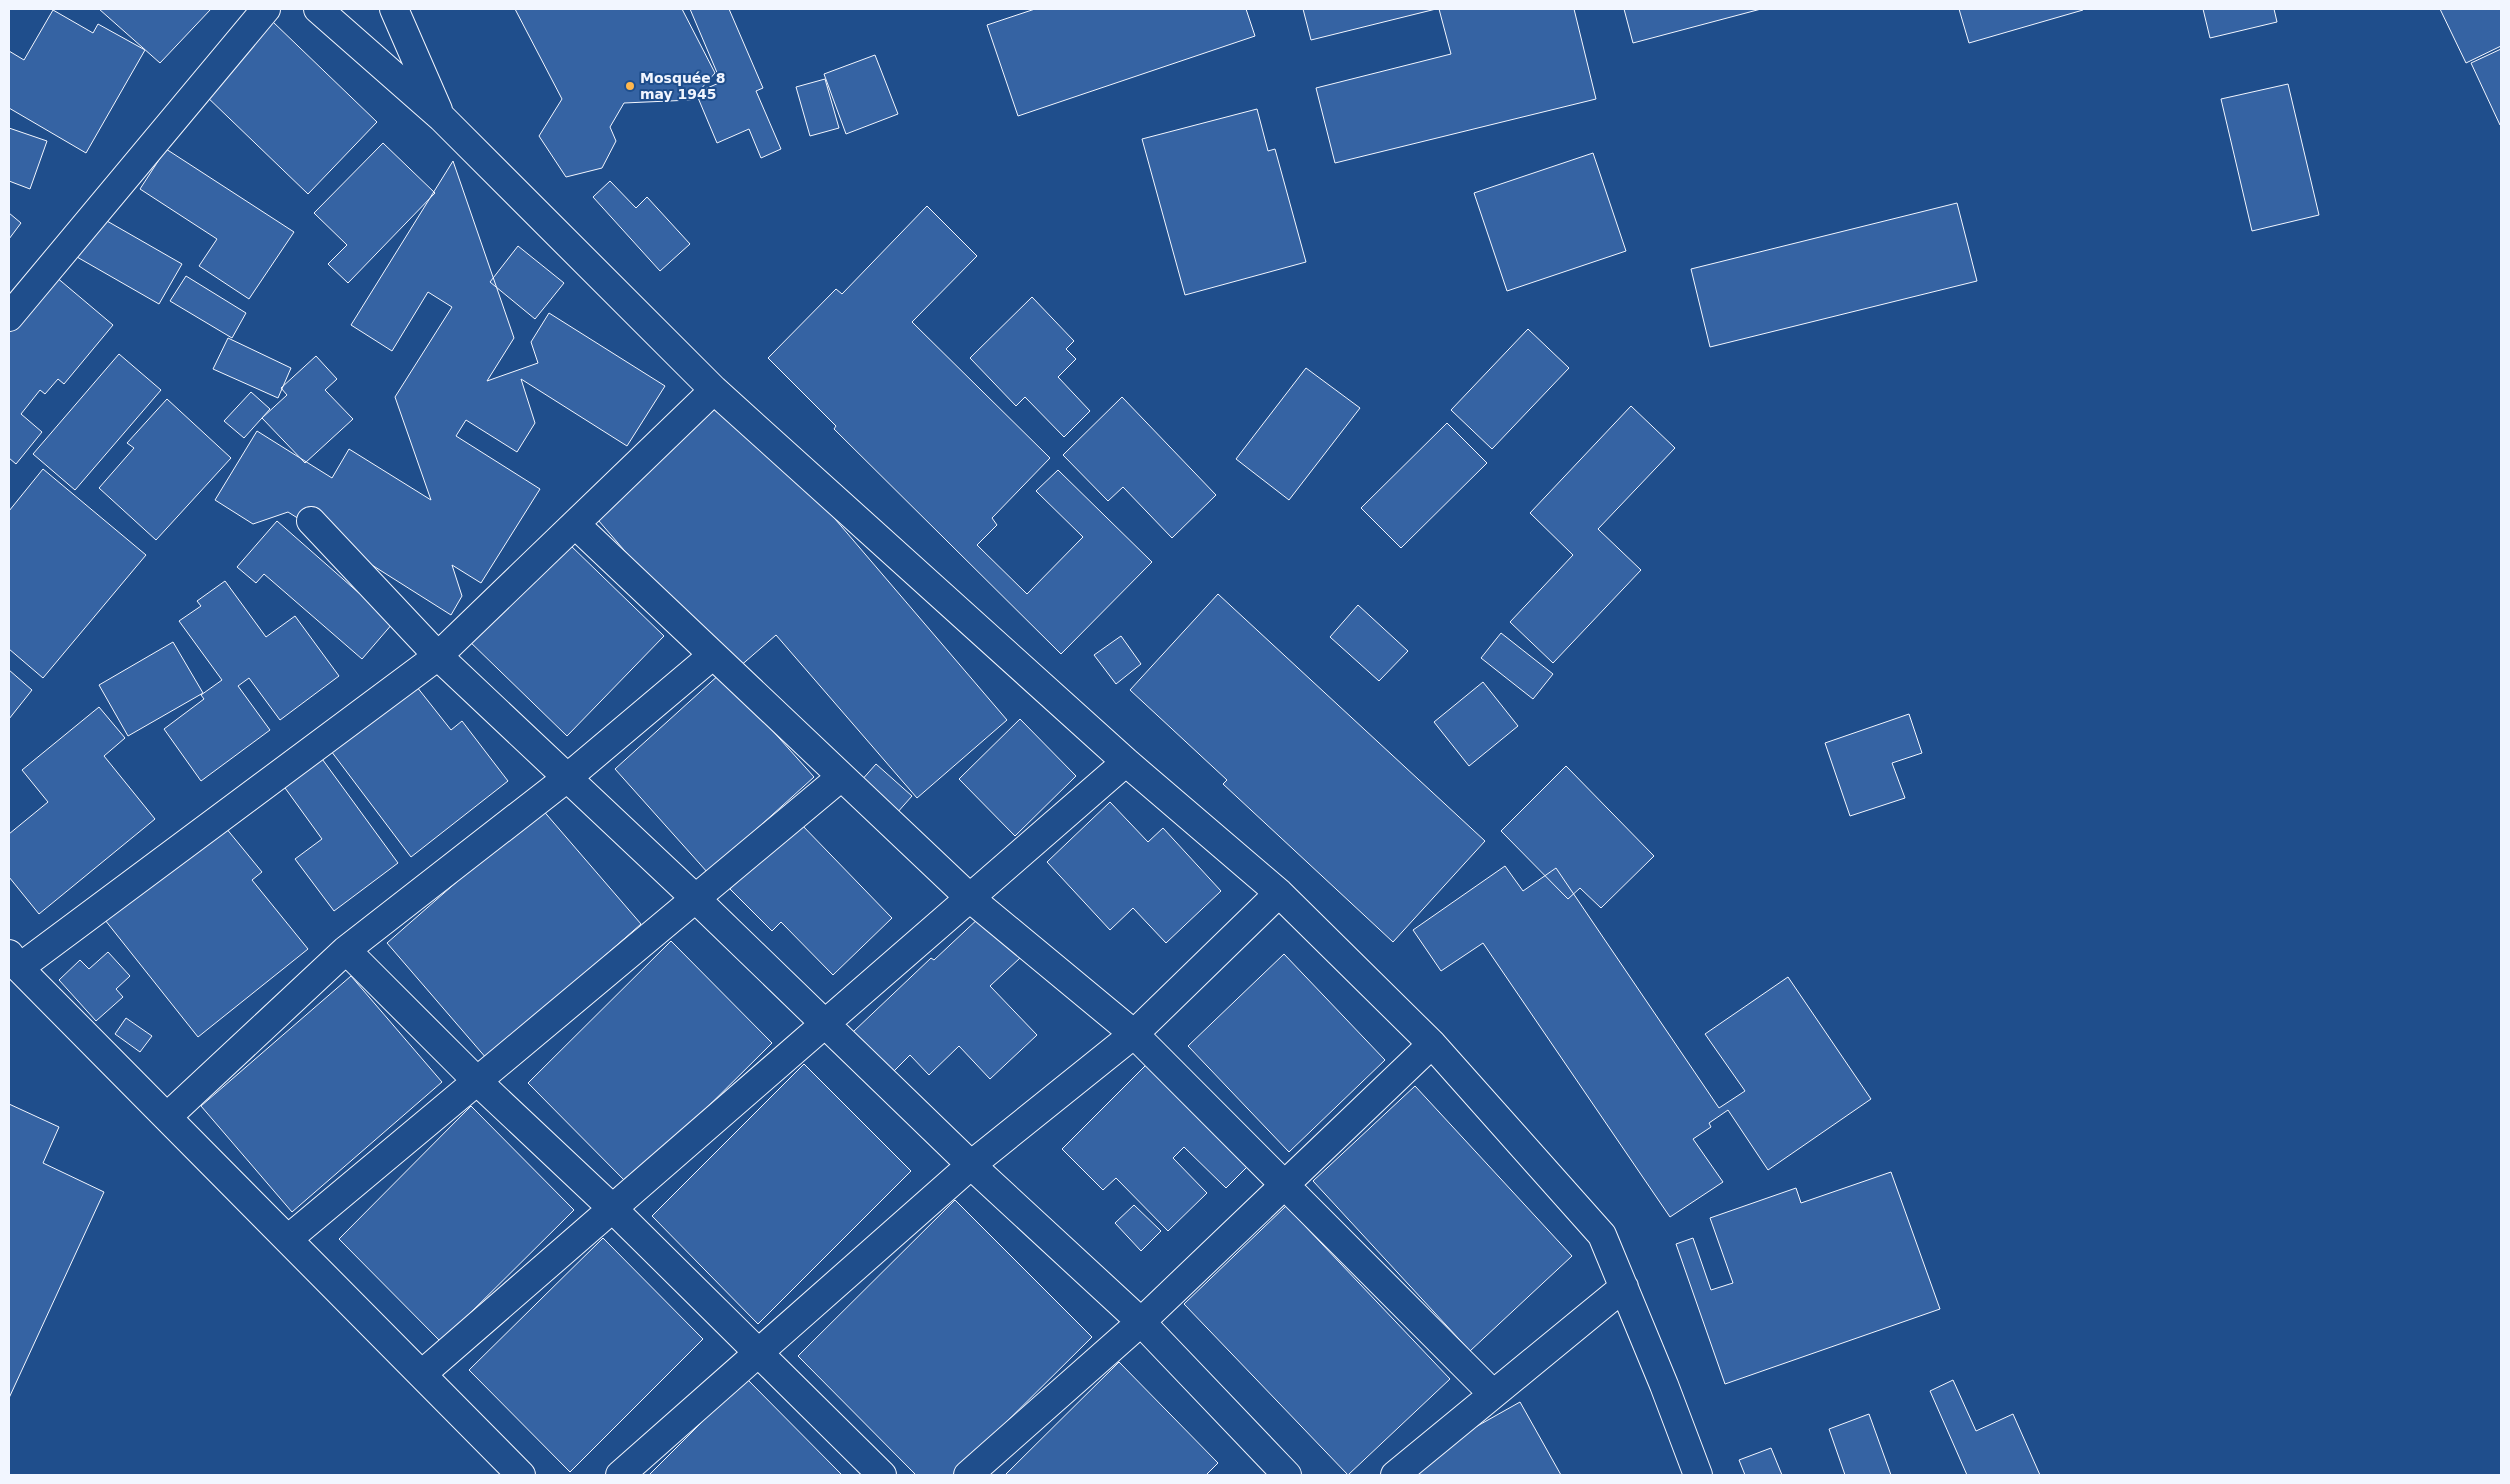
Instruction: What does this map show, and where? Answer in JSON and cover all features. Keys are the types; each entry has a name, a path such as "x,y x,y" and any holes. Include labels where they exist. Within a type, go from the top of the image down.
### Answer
{"street":[{"path":"9,317 266,9"},
{"path":"318,9 442,118 714,390 1126,762 1279,893 1432,1044 1602,1235 1664,1385 1698,1475"},
{"path":"394,9 442,118"},
{"path":"521,1475 14,961 438,656 714,390"},
{"path":"312,521 438,656 695,898 971,1164 1141,1322 1271,1470"},
{"path":"574,524 971,899 1134,1034 1493,1394"},
{"path":"167,1117 346,950 566,778 713,655"},
{"path":"422,1374 971,899 1126,762"},
{"path":"288,1239 841,777"},
{"path":"620,1475 971,1164 1134,1034 1279,893"},
{"path":"346,950 476,1080 612,1208 882,1475"},
{"path":"968,1475 1141,1322 1432,1044"},
{"path":"1395,1475 1624,1287"}],"building":[{"path":"99,9 211,9 160,63"},
{"name":"Mosquée 8 may 1945","path":"515,9 682,9 715,73 691,100 624,103 610,127 616,141 602,168 566,177 539,136 562,99"},
{"path":"690,9 729,9 763,88 756,91 781,149 761,158 749,129 717,143 696,93 721,82"},
{"path":"1035,9 1246,9 1255,36 1018,116 987,25"},
{"path":"1303,9 1436,9 1311,40"},
{"path":"1439,9 1574,9 1596,99 1335,163 1316,88 1451,54"},
{"path":"1624,9 1761,9 1633,43"},
{"path":"1959,9 2082,9 2083,10 1969,43"},
{"path":"2203,9 2274,9 2277,22 2210,38"},
{"path":"2440,9 2501,9 2501,46 2466,63"},
{"path":"53,10 93,33 98,24 145,50 86,153 9,108 9,51 24,60"},
{"path":"272,21 377,122 308,194 203,93"},
{"path":"2501,49 2501,124 2500,125 2471,63"},
{"path":"875,55 898,114 846,134 824,74"},
{"path":"825,79 839,128 810,136 796,87"},
{"path":"2288,84 2319,215 2252,231 2221,99"},
{"path":"1257,109 1268,151 1275,149 1306,262 1185,295 1142,139"},
{"path":"9,128 47,141 30,189 9,181"},
{"path":"383,143 435,193 348,283 328,264 347,245 314,213"},
{"path":"166,149 294,232 249,299 199,266 217,239 140,189"},
{"path":"1593,153 1626,251 1507,291 1474,193"},
{"path":"453,161 514,338 487,381 538,363 531,342 549,313 665,386 627,446 521,379 535,423 517,452 466,420 456,436 540,489 481,583 452,565 462,596 451,615 288,512 253,524 215,500 257,431 332,478 349,449 431,500 395,397 452,307 428,292 392,351 351,325"},
{"path":"610,181 636,208 647,197 690,244 660,271 593,197"},
{"path":"1957,203 1977,281 1710,347 1691,269"},
{"path":"927,206 977,256 912,322 1050,458 992,518 997,525 977,545 1027,594 1083,537 1036,491 1058,470 1152,562 1061,654 834,429 836,426 768,358 836,289 842,294"},
{"path":"9,213 21,223 9,239"},
{"path":"100,217 182,264 159,304 77,257"},
{"path":"518,246 564,283 535,319 490,282"},
{"path":"49,271 113,325 64,384 58,379 45,394 40,390 21,414 42,432 16,464 9,458 9,319"},
{"path":"186,276 246,313 232,338 170,301"},
{"path":"1032,297 1074,341 1066,349 1076,359 1058,377 1090,411 1064,437 1025,397 1016,406 970,358"},
{"path":"1528,329 1569,368 1492,449 1451,410"},
{"path":"228,338 291,368 278,398 213,369"},
{"path":"119,354 161,390 75,490 33,454"},
{"path":"316,356 337,379 325,390 353,419 305,463 262,418 287,395 281,388"},
{"path":"1306,368 1360,408 1289,500 1236,459"},
{"path":"251,392 270,409 244,438 224,421"},
{"path":"729,395 1007,720 917,798 776,635 731,674 592,513"},
{"path":"1122,397 1216,495 1172,538 1123,487 1108,501 1063,455"},
{"path":"167,399 231,458 156,540 99,488 134,448 127,443"},
{"path":"1631,406 1675,448 1598,529 1641,570 1553,663 1510,622 1573,555 1530,513"},
{"path":"1447,423 1487,463 1401,548 1361,508"},
{"path":"43,469 146,555 43,678 9,649 9,511"},
{"path":"277,521 393,623 362,659 264,574 256,583 237,567"},
{"path":"568,543 664,636 567,736 465,637"},
{"path":"225,581 266,637 295,616 339,676 280,720 249,678 238,686 270,730 201,781 164,729 204,699 201,695 222,680 179,621 201,606 197,601"},
{"path":"1218,594 1485,841 1393,942 1223,784 1227,780 1130,690"},
{"path":"1358,605 1408,651 1379,681 1330,637"},
{"path":"1501,633 1553,674 1533,699 1481,658"},
{"path":"1121,636 1141,664 1116,684 1094,655"},
{"path":"173,642 203,693 128,736 99,685"},
{"path":"9,670 32,690 9,719"},
{"path":"721,673 814,777 708,873 615,769"},
{"path":"413,682 451,730 462,721 508,781 411,857 328,747"},
{"path":"1483,682 1518,726 1469,766 1434,722"},
{"path":"99,707 125,738 104,756 155,819 39,914 9,877 9,834 48,802 22,770"},
{"path":"1909,714 1922,753 1892,763 1905,798 1850,816 1825,743"},
{"path":"1020,719 1076,776 1015,836 959,779"},
{"path":"317,752 398,863 334,911 295,859 322,839 280,781"},
{"path":"876,764 912,796 896,814 860,782"},
{"path":"1566,766 1654,856 1601,908 1580,888 1568,899 1501,831"},
{"path":"1110,802 1148,842 1163,828 1221,891 1166,943 1133,908 1110,930 1047,862"},
{"path":"541,808 641,924 487,1059 387,943"},
{"path":"221,822 262,872 252,880 308,949 198,1037 105,920"},
{"path":"799,822 892,918 833,975 781,922 772,931 730,889"},
{"path":"1505,866 1523,891 1556,868 1719,1108 1745,1091 1705,1034 1788,977 1871,1099 1768,1170 1728,1110 1709,1123 1711,1127 1693,1139 1723,1182 1670,1217 1483,943 1441,971 1413,930"},
{"path":"981,916 1020,958 990,986 1037,1035 990,1079 959,1046 929,1075 910,1055 892,1073 853,1032 931,958 934,960"},
{"path":"671,941 772,1043 629,1185 528,1083"},
{"path":"108,952 130,976 116,989 123,997 96,1021 59,980 80,960 89,969"},
{"path":"1284,954 1385,1060 1289,1152 1188,1046"},
{"path":"351,976 442,1082 292,1212 201,1106"},
{"path":"126,1018 152,1036 140,1052 115,1034"},
{"path":"1159,1052 1261,1153 1226,1188 1184,1147 1173,1158 1207,1193 1168,1231 1116,1178 1103,1190 1062,1149"},
{"path":"804,1064 911,1171 758,1324 652,1216"},
{"path":"1415,1086 1572,1256 1470,1351 1313,1181"},
{"path":"9,1104 59,1127 43,1163 104,1192 9,1398"},
{"path":"471,1106 574,1210 441,1342 339,1239"},
{"path":"1891,1172 1940,1309 1725,1384 1676,1244 1693,1238 1711,1290 1733,1283 1710,1218 1796,1188 1801,1203"},
{"path":"955,1200 1092,1337 953,1475 916,1475 798,1356"},
{"path":"1134,1205 1161,1231 1141,1251 1115,1223"},
{"path":"1286,1206 1450,1379 1348,1475 1184,1304"},
{"path":"603,1238 703,1339 570,1472 469,1370"},
{"path":"1119,1362 1218,1463 1206,1475 1005,1475"},
{"path":"746,1378 842,1475 649,1475"},
{"path":"1953,1380 1976,1431 2013,1414 2040,1475 1967,1475 1930,1391"},
{"path":"1520,1402 1561,1475 1390,1475"},
{"path":"1869,1414 1891,1475 1845,1475 1829,1429"},
{"path":"1771,1448 1782,1475 1745,1475 1739,1460"}],"place":[{"name":"Mosquée 8 may 1945","path":"630,86"}]}
